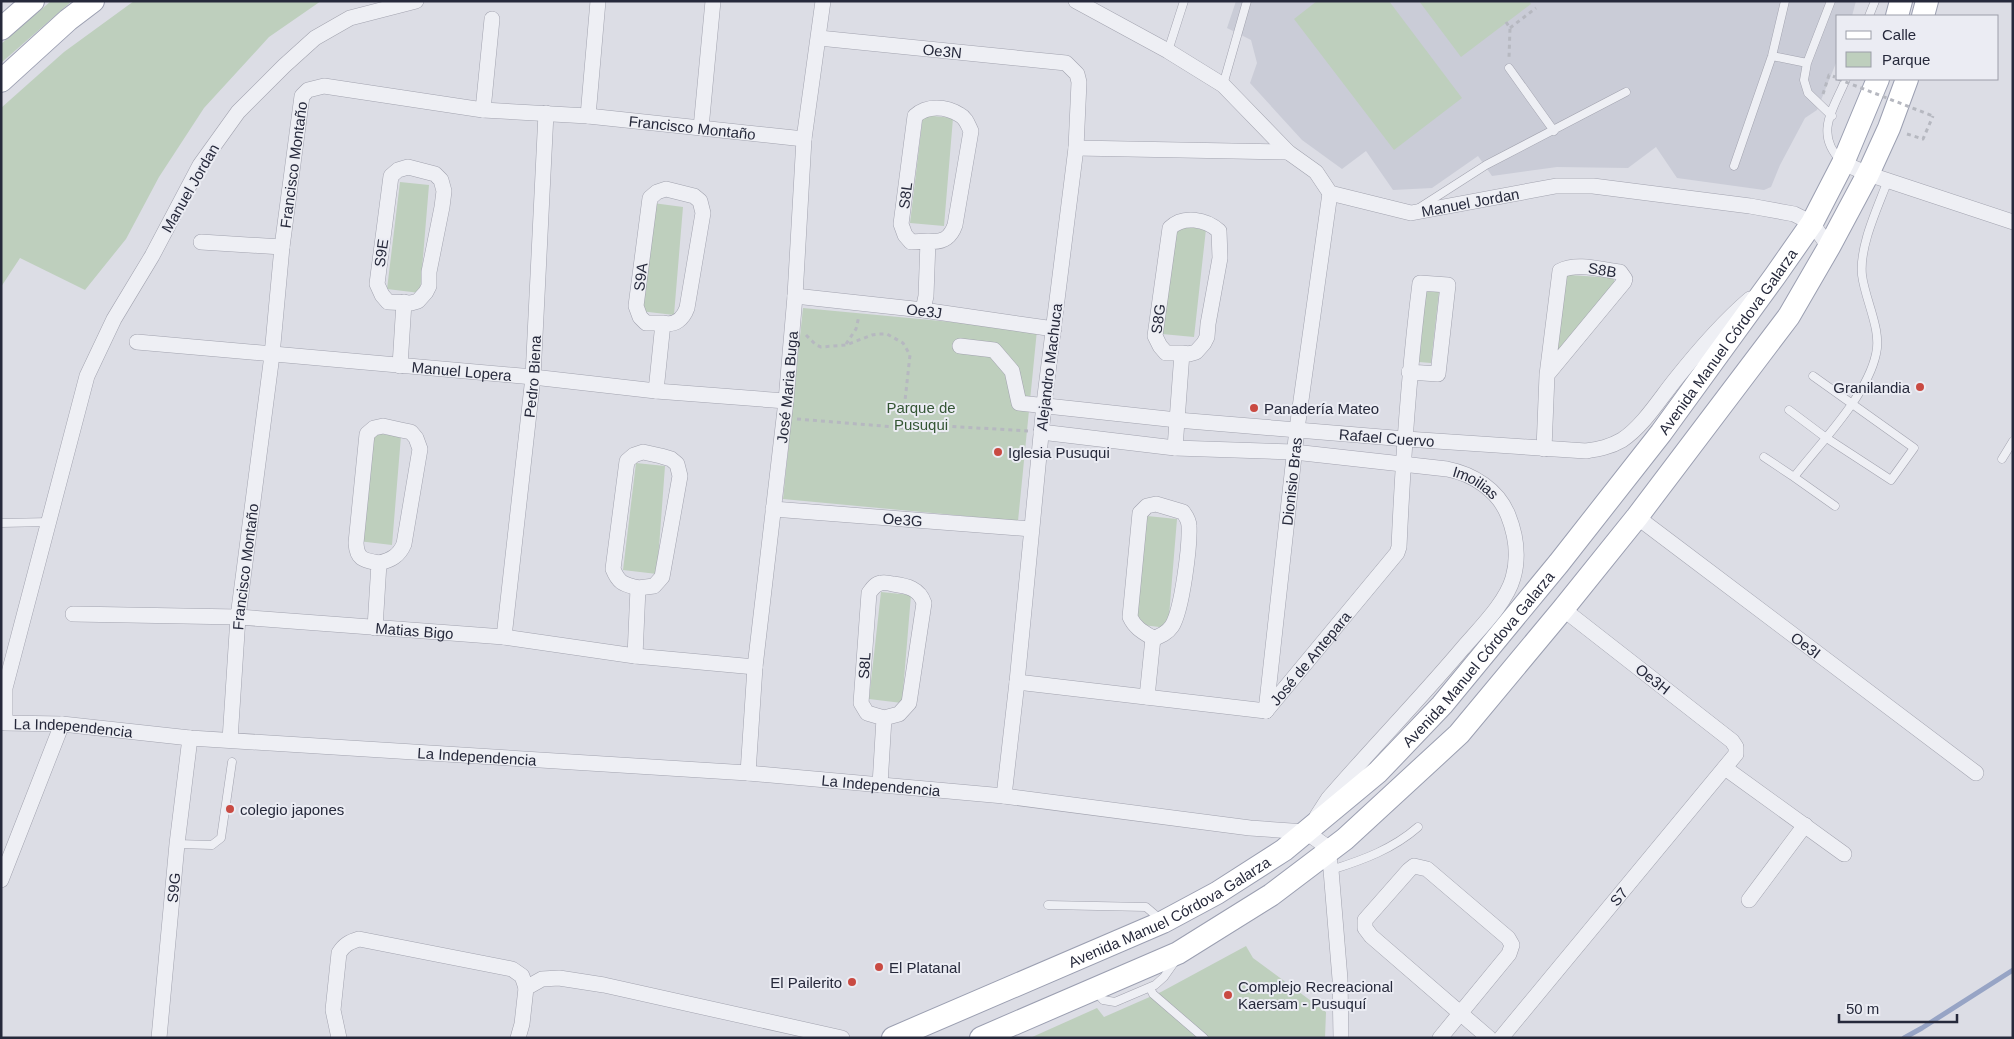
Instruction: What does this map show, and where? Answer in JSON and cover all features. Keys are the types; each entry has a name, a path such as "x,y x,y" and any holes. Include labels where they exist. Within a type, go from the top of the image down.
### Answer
{"main road":[{"path":"1,29 33,1"},
{"path":"1,81 68,20 93,1"},
{"path":"1897,15 1901,1"},
{"path":"1923,15 1927,1"},
{"name":"Avenida Manuel Córdova Galarza","path":"893,1038 1163,922 1247,875 1284,850 1378,772 1442,705 1559,563 1655,440 1775,276 1812,223 1843,163 1878,80"},
{"name":"Avenida Manuel Córdova Galarza","path":"981,1038 1178,953 1330,861 1458,734 1637,517 1788,316 1829,247 1878,177 1890,128 1906,80"}],"street":[{"name":"Manuel Jordan","path":"86,376 114,319 152,256 200,165 238,112 315,38 350,18 416,1"},
{"path":"588,116 598,1"},
{"path":"701,128 713,1"},
{"name":"José Maria Buga","path":"748,774 755,667 786,401 795,296 804,139 823,1"},
{"path":"1076,1 1168,51 1223,85 1288,152 1316,172 1330,193"},
{"path":"483,110 492,18"},
{"name":"Oe3N","path":"819,38 1066,63"},
{"name":"Alejandro Machuca","path":"1004,796 1044,404 1076,148 1079,82 1077,74 1066,63"},
{"name":"Francisco Montaño","path":"230,740 238,617 272,355 282,247 302,96 308,90 324,86 483,110 588,116 804,139"},
{"name":"S8L","path":"931,107 959,114 965,119 971,131 955,225 952,232 944,240 938,243 928,241 911,242 905,235 901,224 915,116 922,110 931,107"},
{"name":"Pedro Biena","path":"504,637 533,377 546,113"},
{"path":"1076,148 1288,152"},
{"path":"1843,163 1878,177 2013,222"},
{"name":"S9E","path":"408,167 435,174 441,180 444,191 429,272 429,286 418,301 404,302 388,302 377,284 391,176 398,170 408,167"},
{"name":"Manuel Jordan","path":"1330,193 1411,213 1556,186 1593,186 1750,206 1794,214 1812,223"},
{"name":"S9A","path":"666,189 694,196 700,201 703,213 685,314 669,325 663,323 646,323 640,317 636,306 650,198 657,192 666,189"},
{"name":"Dionisio Bras","path":"1266,711 1294,452 1330,193"},
{"name":"S8G","path":"1186,219 1213,225 1220,231 1220,258 1207,337 1204,344 1196,352 1182,353 1166,353 1155,336 1170,228 1176,221 1186,219"},
{"path":"1812,223 1829,247"},
{"path":"923,310 928,241"},
{"path":"201,242 282,247"},
{"name":"S8B","path":"1544,449 1547,374 1560,271 1566,267 1574,266 1620,272 1624,282 1547,374"},
{"name":"Rafael Cuervo","path":"960,346 994,350 1012,371 1019,403 1044,404 1177,420 1406,439 1544,449 1586,450 1606,448 1622,440 1638,426 1713,334 1775,276"},
{"name":"José de Antepara","path":"1017,682 1266,711 1397,553 1409,408 1409,372 1420,283 1448,285 1438,374 1409,372"},
{"name":"Oe3J","path":"795,296 923,310 1054,329"},
{"path":"400,366 404,302"},
{"path":"656,391 663,323"},
{"name":"Manuel Lopera","path":"137,342 533,377 656,391 786,401"},
{"path":"1175,448 1182,353"},
{"name":"La Independencia","path":"86,376 50,522 5,688 3,723 62,724 190,738 748,774 880,785 1004,796 1250,828 1306,832"},
{"path":"383,426 410,432 416,438 420,450 404,544 393,559 379,563 363,560 357,553 356,543 367,434 374,428 383,426"},
{"name":"Imoilias","path":"1041,432 1175,448 1294,452 1459,471 1488,487 1504,505 1515,531 1517,556 1513,578 1504,597 1423,694 1328,799 1306,832"},
{"path":"643,452 671,459 677,464 680,476 662,577 654,586 638,588 617,580 613,569 627,461 634,455 643,452"},
{"path":"1156,504 1183,512 1189,525 1184,578 1175,620 1172,627 1164,634 1153,638 1138,630 1130,617 1140,513 1147,506 1156,504"},
{"name":"Oe3G","path":"773,509 1031,529"},
{"name":"Oe3I","path":"1637,517 1976,774"},
{"path":"376,628 379,563"},
{"name":"S8L","path":"881,582 906,586 916,590 924,603 909,702 899,714 884,718 867,713 861,703 869,593 874,586 881,582"},
{"path":"635,656 638,588"},
{"name":"Oe3H","path":"1563,609 1732,741 1736,747 1736,754"},
{"name":"Matias Bigo","path":"72,614 238,617 504,637 635,656 755,667"},
{"path":"1147,697 1153,638"},
{"path":"880,785 884,718"},
{"path":"1,880 62,724"},
{"name":"S9G","path":"159,1038 177,844 190,738"},
{"name":"S7","path":"1501,1038 1736,754"},
{"path":"1725,768 1844,854"},
{"path":"1749,900 1805,824"},
{"path":"1306,832 1323,844 1330,861 1340,979 1341,1038"},
{"path":"1440,1038 1460,1014 1508,954 1512,945 1508,938 1427,869 1414,866 1365,920 1365,928 1372,936 1460,1014 1489,1038"},
{"path":"339,1038 334,1010 339,954 344,946 351,941 359,940 512,969 522,976 526,988 522,1024 518,1038"},
{"path":"526,988 542,979 559,978 604,985 842,1038"}],"lane":[{"path":"1168,51 1184,1"},
{"path":"1223,85 1247,1"},
{"path":"1734,166 1772,56 1785,1"},
{"path":"1831,1 1807,63 1804,80 1808,93 1832,116"},
{"path":"1869,15 1875,1"},
{"path":"1772,56 1807,63"},
{"path":"1509,68 1554,131"},
{"path":"1843,163 1833,152 1827,138 1827,129 1846,80"},
{"path":"1411,213 1486,165 1626,92"},
{"path":"1794,477 1867,379 1877,353 1877,335 1867,299 1862,262 1878,177"},
{"path":"1789,410 1825,437 1891,480 1914,448 1813,376"},
{"path":"2002,459 2013,440"},
{"path":"1764,457 1834,506"},
{"path":"1,523 50,522"},
{"path":"177,844 212,846 221,838 232,762"},
{"path":"1330,861 1378,853 1400,841 1418,827"},
{"path":"1048,904 1146,907 1163,922"},
{"path":"1094,989 1104,1000 1111,1002 1150,988 1171,969 1178,953"},
{"path":"1150,988 1153,994 1204,1038"}],"path":[{"path":"1510,28 1536,8"},
{"path":"1506,22 1510,28 1509,68"},
{"path":"1821,100 1829,75"},
{"path":"1841,80 1933,116 1923,139"},
{"path":"846,345 856,329 861,304"},
{"path":"792,332 804,333 816,345 821,347 846,345 872,334 887,334 903,343 910,355 902,428"},
{"path":"784,418 944,431 945,426 1041,432"}],"shaded area":[{"path":"1236,1 1856,1 1852,15 1836,15 1836,63 1817,110 1805,118 1780,165 1771,187 1764,190 1677,178 1656,147 1628,168 1557,167 1492,176 1478,156 1432,188 1393,190 1366,151 1342,169 1302,140 1250,83 1257,63 1251,40 1227,28"}],"green space":[{"path":"51,1 72,1 1,63 1,44"},
{"path":"134,1 321,1 269,37 204,108 159,177 126,239 85,290 20,258 1,287 1,108 64,52"},
{"path":"1317,1 1389,1 1462,98 1394,150 1294,19"},
{"path":"1419,1 1529,1 1531,4 1461,57"},
{"path":"923,115 953,118 944,226 910,223"},
{"path":"400,182 429,185 420,293 387,289"},
{"path":"653,203 683,207 674,315 640,311"},
{"path":"1174,226 1206,229 1194,337 1162,334"},
{"path":"1570,275 1613,278 1615,282 1558,351 1556,349 1565,277"},
{"path":"1426,291 1439,292 1431,363 1419,362"},
{"name":"Parque de Pusuqui","path":"803,308 1037,330 1018,521 783,499"},
{"path":"371,433 401,436 392,545 358,541"},
{"path":"636,463 665,466 657,574 623,570"},
{"path":"1147,516 1177,519 1168,628 1134,624"},
{"path":"881,592 911,595 902,703 869,699"},
{"name":"Complejo Recreacional Kaersam - Pusuquí","path":"1246,946 1253,958 1326,1012 1325,1038 1030,1038 1097,1008 1104,1017 1161,992"}],"waterway":[{"path":"1904,1038 2013,970"}],"place":[{"name":"Granilandia","path":"1920,387"},
{"name":"Panadería Mateo","path":"1254,408"},
{"name":"Iglesia Pusuqui","path":"998,452"},
{"name":"colegio japones","path":"230,809"},
{"name":"El Platanal","path":"879,967"},
{"name":"El Pailerito","path":"852,982"},
{"name":"Complejo Recreacional Kaersam - Pusuquí","path":"1228,995"}]}
